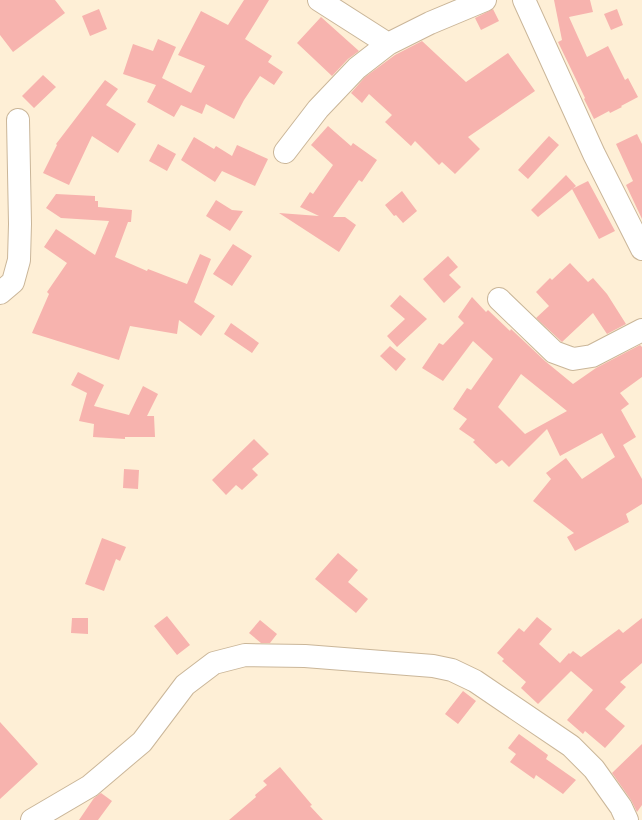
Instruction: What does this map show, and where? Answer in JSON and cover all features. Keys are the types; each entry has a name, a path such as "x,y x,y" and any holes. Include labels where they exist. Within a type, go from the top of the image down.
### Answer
{"street":[{"path":"319,0 388,44"},
{"path":"285,152 318,109 357,68 388,44 430,23 485,0"},
{"path":"524,0 594,154 642,249"},
{"path":"0,293 13,282 19,260 20,224 18,120"},
{"path":"499,299 554,352 573,359 592,356 642,330"},
{"path":"32,820 90,786 142,742 185,685 214,663 245,656 305,656 433,666 452,670 475,681 571,746 594,769 621,807 627,820"}],"building":[{"path":"0,0 55,0 65,13 13,52 0,35"},
{"path":"244,0 269,0 245,39 272,56 268,62 283,72 274,85 260,76 244,100 234,119 206,104 202,114 181,105 174,117 147,102 156,85 123,74 133,44 153,51 158,39 176,47 162,78 191,93 205,66 178,55 201,11 228,25"},
{"path":"554,0 590,0 593,12 569,17 587,57 608,46 625,80 628,78 638,97 610,113 609,111 594,119 558,42 562,40"},
{"path":"99,9 107,29 90,36 82,16"},
{"path":"493,9 499,21 481,30 475,18"},
{"path":"617,9 623,25 611,30 604,14"},
{"path":"321,17 359,51 348,59 332,76 297,43"},
{"path":"422,41 466,82 508,53 535,91 468,137 480,149 455,174 442,162 439,165 415,141 411,146 385,122 392,115 369,94 362,103 351,93 365,77 395,55"},
{"path":"43,75 56,87 34,108 22,96"},
{"path":"105,80 118,89 106,105 136,124 118,153 92,136 69,185 43,173 57,145 56,144"},
{"path":"328,126 351,146 353,143 377,160 362,182 359,180 333,217 345,217 356,225 339,252 279,213 319,216 300,207 310,192 313,194 333,165 311,145"},
{"path":"637,134 642,144 642,219 626,185 633,181 616,144"},
{"path":"549,136 559,145 528,179 518,170"},
{"path":"194,137 214,149 216,146 232,156 237,145 268,159 255,186 222,171 215,182 181,160"},
{"path":"158,144 176,154 167,171 149,161"},
{"path":"566,175 576,186 538,217 531,210"},
{"path":"588,181 615,231 599,239 572,189"},
{"path":"402,191 417,211 403,223 396,215 394,216 385,205"},
{"path":"56,194 95,196 95,201 98,201 98,207 132,210 131,222 128,222 115,257 147,271 148,269 187,284 200,254 211,259 194,302 215,316 201,336 179,320 177,334 130,326 119,360 32,333 49,294 47,292 67,263 44,247 56,229 95,255 109,221 61,218 46,208"},
{"path":"216,200 232,210 243,211 230,231 206,216"},
{"path":"233,244 252,256 232,286 213,274"},
{"path":"448,256 458,267 449,275 461,287 444,303 423,279"},
{"path":"570,263 588,282 593,278 607,294 626,324 607,334 593,313 562,342 536,318 549,306 536,292 550,278 552,280"},
{"path":"400,295 427,319 397,347 387,336 405,319 390,306"},
{"path":"472,297 486,312 488,310 510,331 511,329 545,361 573,384 596,368 640,345 642,347 642,377 620,393 629,404 621,410 636,437 623,445 642,479 642,504 626,514 629,522 575,551 567,537 574,533 533,501 551,479 546,473 566,458 582,479 615,457 602,433 560,456 547,429 509,467 502,460 496,464 473,442 475,440 459,429 467,419 453,409 467,388 471,390 493,359 473,341 443,381 422,368 439,343 443,345 464,323 458,317","holes":["521,374 567,411 525,434 498,407"]},
{"path":"231,323 259,343 252,353 224,334"},
{"path":"390,346 406,359 396,371 380,356"},
{"path":"78,372 104,385 94,406 129,415 143,386 158,394 147,416 154,416 155,437 125,437 125,439 93,437 94,424 79,421 87,393 71,385"},
{"path":"254,439 269,454 252,469 258,475 242,490 236,485 226,495 212,480"},
{"path":"124,469 139,470 138,489 123,488"},
{"path":"102,538 126,547 120,561 116,559 104,591 85,584"},
{"path":"338,553 358,570 348,582 368,599 356,613 315,579"},
{"path":"167,616 190,645 177,655 154,626"},
{"path":"537,617 552,629 539,644 560,663 569,653 570,654 573,651 581,657 619,629 623,633 642,618 642,663 620,682 626,687 605,709 625,726 605,748 585,731 583,734 567,720 593,690 571,671 538,704 521,688 526,682 502,661 504,659 497,653 519,628 524,632"},
{"path":"72,618 88,618 88,634 71,633"},
{"path":"260,620 277,634 270,643 261,643 249,633"},
{"path":"463,691 476,701 458,724 445,714"},
{"path":"0,722 38,764 0,799"},
{"path":"519,734 548,755 546,759 576,780 563,794 536,775 534,779 510,762 516,754 508,748"},
{"path":"642,744 642,805 637,812 631,800 612,773"},
{"path":"280,767 312,805 310,806 323,820 229,820 256,797 255,795 267,785 263,781"},
{"path":"101,793 112,801 98,820 79,820 94,798"}]}
